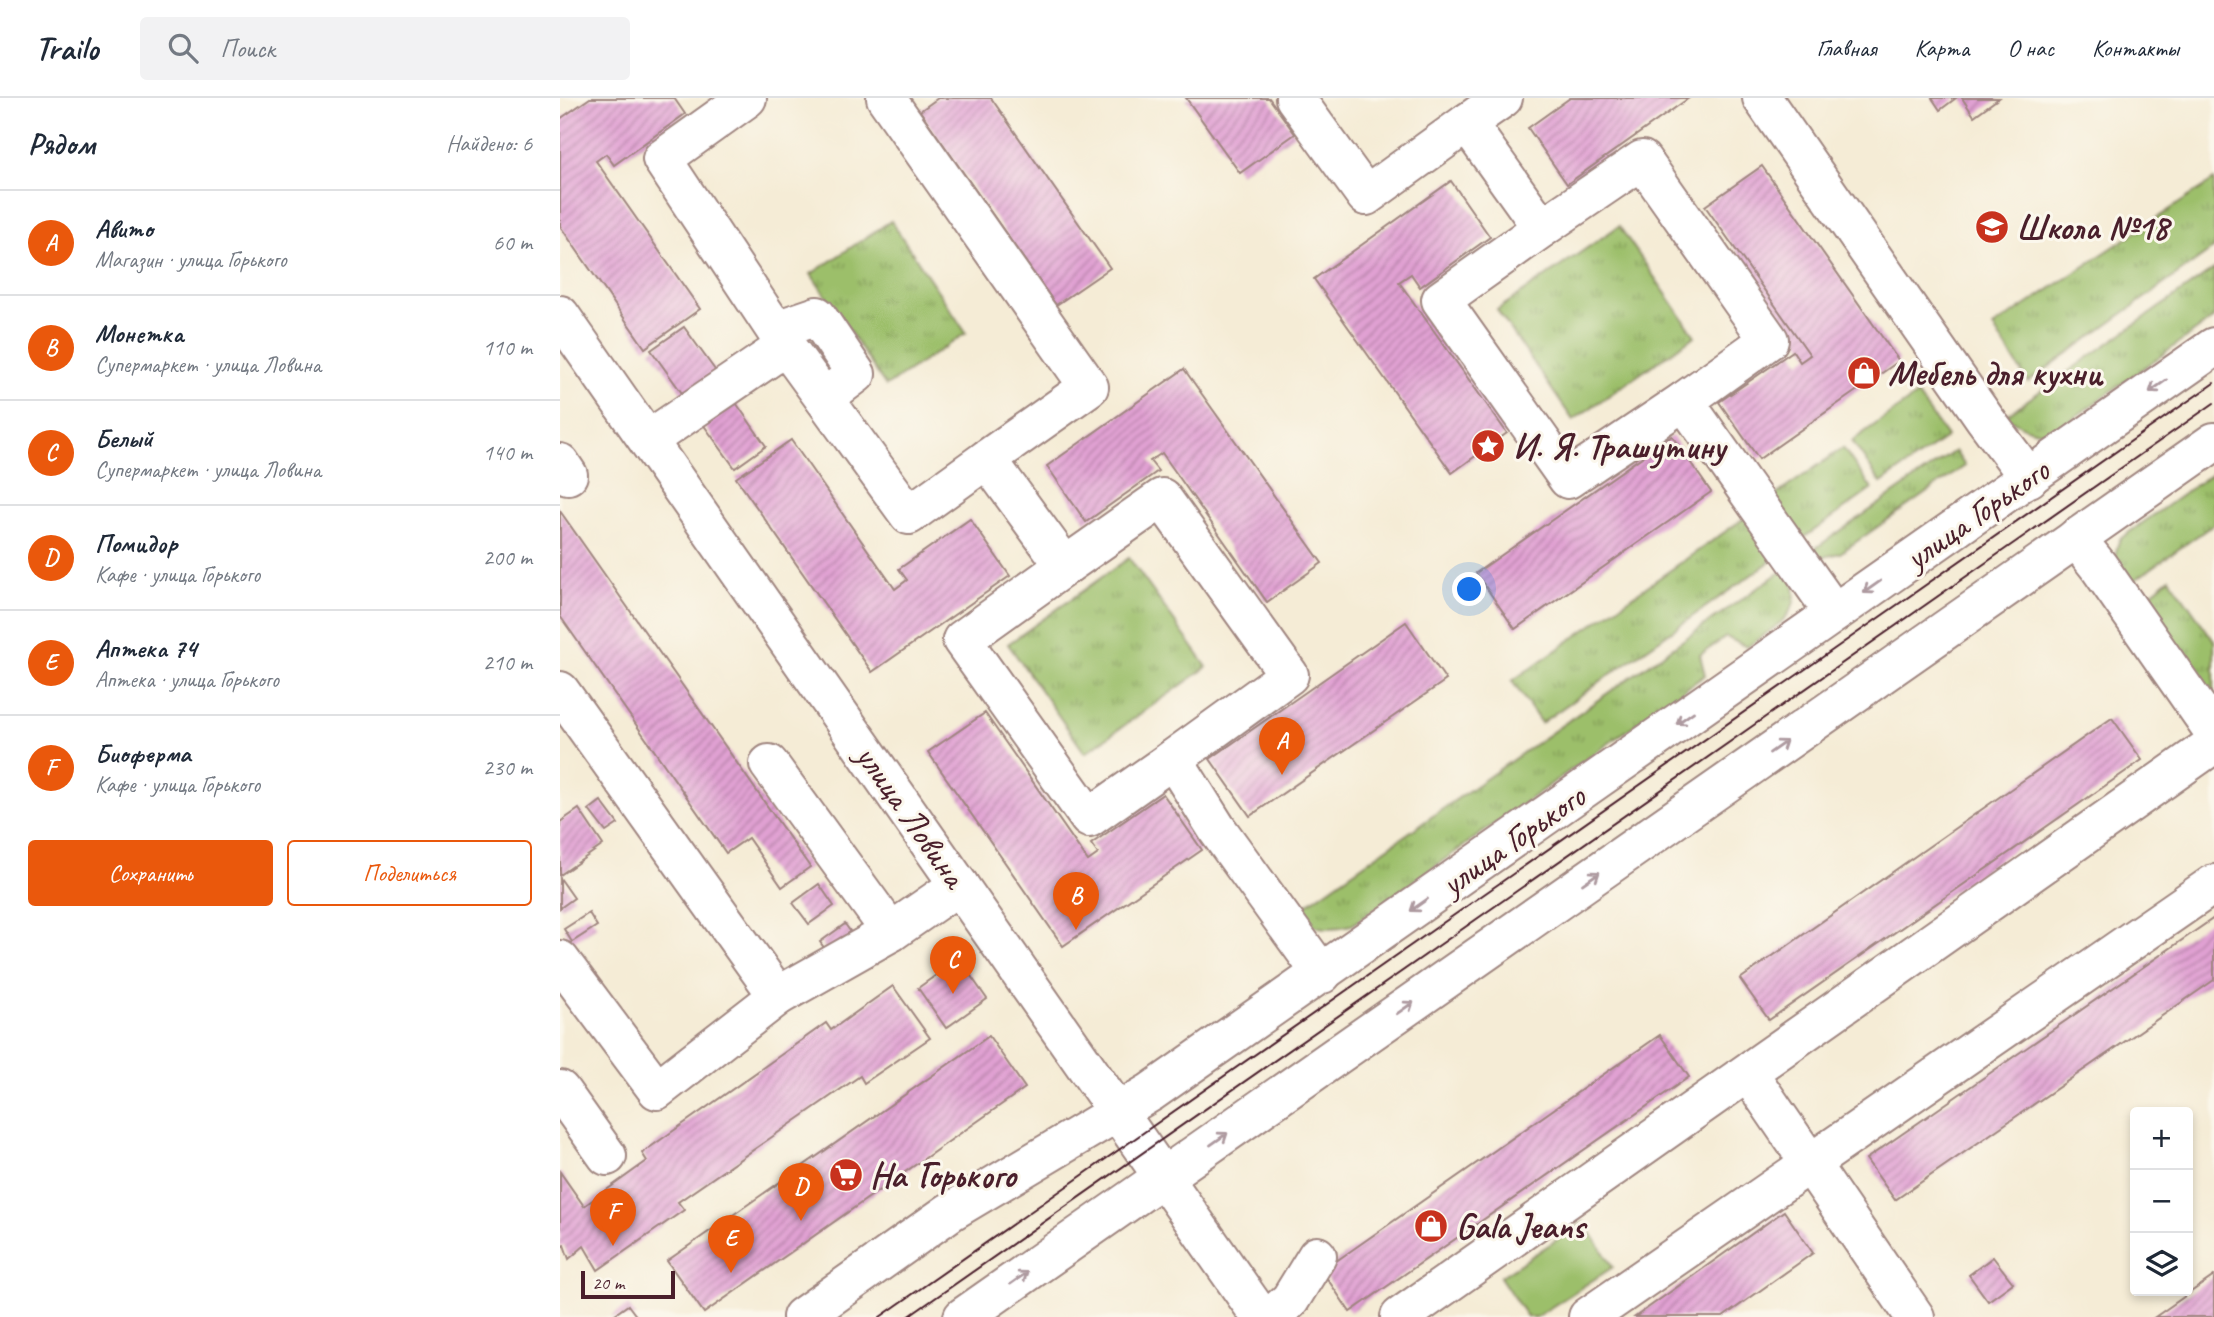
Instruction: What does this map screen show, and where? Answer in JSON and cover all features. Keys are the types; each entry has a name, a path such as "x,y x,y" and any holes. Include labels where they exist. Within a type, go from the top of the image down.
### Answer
{"main road":[{"path":"747,98 662,159 781,338 908,515 1089,387 886,98"},
{"path":"1296,98 1366,196 1503,98"},
{"path":"1763,98 1985,419 2029,478"},
{"path":"1467,123 1542,228"},
{"path":"1642,160 1769,340 1568,479 1441,300 1542,228 1642,160"},
{"name":"улица Ловина","path":"565,334 648,440 1261,1317"},
{"path":"648,440 781,338"},
{"name":"улица Горького","path":"802,1317 950,1212 1151,1092 2214,347"},
{"path":"1684,401 1834,613"},
{"path":"963,1317 2214,442"},
{"path":"987,459 1065,566"},
{"path":"1162,498 1289,675 1089,818 962,640 1065,566 1162,498"},
{"path":"2076,538 2214,732"},
{"path":"567,716 778,996"},
{"path":"1400,1317 1749,1074 2214,744"},
{"path":"1173,759 1217,829 1322,974"},
{"path":"769,764 891,932"},
{"path":"1588,1317 2214,884"},
{"path":"561,965 657,1090 778,996 891,932 959,885"},
{"path":"1749,1074 1915,1317"},
{"path":"560,1090 607,1156"},
{"path":"1271,1317 1290,1300 1317,1256"}],"green space":[{"path":"2214,180 2214,248 2028,382 1993,327"},
{"path":"891,221 966,333 886,386 811,274"},
{"path":"1619,226 1695,336 1573,420 1497,310"},
{"path":"2214,269 2214,318 2054,432 2028,428 2005,416"},
{"path":"1917,395 1947,437 1881,483 1852,441"},
{"path":"1843,448 1872,489 1795,544 1766,502"},
{"path":"1955,451 1965,466 1840,553 1824,557 1810,552"},
{"path":"2214,472 2214,524 2129,584 2116,558 2120,539"},
{"path":"1752,513 1781,554 1541,723 1512,681"},
{"path":"1129,558 1207,667 1085,753 1008,644"},
{"path":"1786,568 1795,595 1793,606 1779,624 1747,647 1726,637 1700,655 1705,675 1352,925 1322,928 1308,923 1296,912"},
{"path":"2170,578 2214,641 2214,703 2141,601"},
{"path":"1584,1222 1613,1267 1536,1317 1527,1317 1500,1277"}],"building":[{"path":"590,98 674,98 685,114 614,165 606,154 596,161 700,309 645,348 560,226 560,119"},
{"path":"938,98 991,98 1110,268 1056,305 920,111"},
{"path":"1186,98 1269,98 1295,134 1240,173"},
{"path":"1570,98 1689,98 1567,184 1528,128"},
{"path":"1932,98 1956,98 1940,110"},
{"path":"1962,98 1999,98 1974,116"},
{"path":"1762,166 1899,361 1759,459 1719,402 1793,351 1800,362 1810,355 1705,206"},
{"path":"1451,181 1490,237 1420,287 1411,274 1399,282 1507,433 1452,473 1314,279"},
{"path":"684,327 720,377 687,400 651,350"},
{"path":"1184,369 1322,563 1267,602 1162,453 1150,461 1158,471 1086,522 1047,466"},
{"path":"732,397 766,446 735,468 700,420"},
{"path":"1672,436 1711,492 1515,629 1476,573"},
{"path":"791,440 895,589 907,580 899,569 970,519 1010,576 872,672 736,478"},
{"path":"560,511 810,867 782,887 748,838 726,853 560,616"},
{"path":"1406,622 1446,680 1250,816 1210,759"},
{"path":"985,713 1088,861 1098,854 1091,844 1163,794 1202,850 1063,946 928,752"},
{"path":"2112,718 2142,760 1769,1020 1740,979"},
{"path":"601,801 618,824 606,832 589,810"},
{"path":"579,809 603,845 560,875 560,822"},
{"path":"560,878 574,898 560,908"},
{"path":"819,884 834,906 809,924 793,903"},
{"path":"589,913 597,926 572,942 564,929"},
{"path":"2214,918 2214,980 1895,1200 1866,1159"},
{"path":"845,924 855,938 830,956 820,942"},
{"path":"959,959 987,999 946,1028 918,988"},
{"path":"893,986 930,1038 864,1083 860,1076 678,1202 684,1210 598,1270 584,1246 569,1259 564,1245 560,1248 560,1172 584,1206 647,1161 642,1153 826,1023 831,1030"},
{"path":"1660,1035 1689,1077 1350,1312 1322,1271"},
{"name":"На Горького","path":"989,1036 1025,1088 704,1313 667,1261"},
{"path":"1784,1211 1813,1253 1723,1317 1635,1317"},
{"path":"1993,1257 2013,1283 1988,1301 1969,1275"},
{"path":"2214,1276 2214,1317 2155,1317 2185,1296 2193,1296 2193,1291"},
{"path":"628,1305 637,1317 611,1317"}],"tram line":[{"path":"880,1317 2214,383"},
{"path":"908,1317 2214,403"}],"place":[{"name":"Школа №18","path":"1992,227"},
{"name":"Мебель для кухни","path":"1864,373"},
{"name":"И. Я. Трашутину","path":"1488,446"},
{"name":"Авито","path":"1282,775"},
{"name":"Монетка","path":"1076,930"},
{"name":"Белый","path":"953,994"},
{"name":"На Горького","path":"846,1175"},
{"name":"Помидор","path":"801,1221"},
{"name":"Gala Jeans","path":"1431,1226"},
{"name":"Биоферма","path":"613,1246"},
{"name":"Аптека 74","path":"731,1273"}]}
